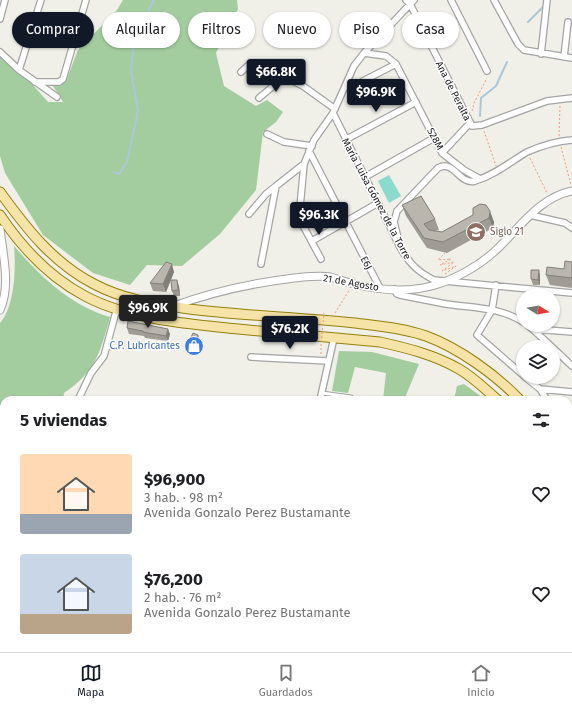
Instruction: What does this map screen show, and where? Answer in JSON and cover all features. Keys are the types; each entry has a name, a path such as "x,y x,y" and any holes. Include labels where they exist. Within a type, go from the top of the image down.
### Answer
{"main road":[{"path":"0,192 42,246 78,274 109,292 135,301 173,307 247,315 321,319 379,326 416,333 426,336 466,357 508,387 516,396"},
{"path":"0,215 13,235 32,256 64,283 86,296 117,308 178,323 380,342 409,348 459,369 493,396"}],"street":[{"path":"0,19 5,0"},
{"path":"19,70 41,0"},
{"path":"35,82 59,82 63,79 66,74 70,53 86,0"},
{"path":"451,0 487,71"},
{"path":"494,0 518,44 524,50 572,58"},
{"path":"541,54 547,0"},
{"path":"321,259 299,218 304,164 311,149 334,111 354,66 364,52 410,1"},
{"name":"Ana de Peralta","path":"410,1 470,124 473,126 482,125 548,101 572,98"},
{"path":"564,57 568,22"},
{"path":"0,52 19,70 57,97"},
{"path":"364,52 386,56 396,64 364,81"},
{"path":"241,72 251,63 256,63 303,86 334,111"},
{"name":"S28M","path":"396,64 442,153 464,170 480,179"},
{"path":"258,98 284,77"},
{"path":"345,140 416,102"},
{"name":"María Luisa Gómez de la Torre","path":"334,111 345,140 400,249 419,272 434,280 572,293"},
{"path":"442,153 470,124"},
{"path":"267,134 284,142 311,149"},
{"path":"364,176 434,138"},
{"path":"400,249 394,222 397,211 441,166 449,167 464,180 474,181 498,171 528,152 559,140 572,140"},
{"name":"E6J","path":"311,149 344,222 380,288"},
{"path":"249,214 266,194 304,164"},
{"path":"261,264 276,186"},
{"name":"21 de Agosto","path":"173,307 224,291 284,280 330,277 353,284 394,289 421,288 446,281 461,274 494,252 530,215 550,199 572,191"},
{"path":"312,241 378,203"},
{"path":"530,215 565,223 572,228"},
{"path":"0,229 6,279 4,297 0,310"},
{"path":"496,285 492,310 477,335 516,369"},
{"path":"394,289 395,292 400,295 445,304 492,310 516,317"},
{"path":"80,396 91,373 104,356 117,308"},
{"path":"560,331 572,332"},
{"path":"538,332 546,340"},
{"path":"321,396 334,338"},
{"path":"560,354 572,366"},
{"path":"251,357 328,361"},
{"path":"534,384 540,389 544,396"},
{"path":"540,389 572,392"}],"lane":[{"path":"322,393 344,396"}],"path":[{"path":"470,124 474,103 488,76 487,71"},
{"path":"482,125 498,171"},
{"path":"528,152 550,199"},
{"path":"445,253 438,260 451,259 440,265 454,262 442,271 456,266 445,275 457,269 461,274"},
{"path":"320,361 324,313 335,313 353,284"}],"green space":[{"path":"123,0 237,0 238,9 236,12 188,12 188,48 218,48 216,53 224,86 256,106 267,100 283,112 276,122 263,132 256,190 220,234 182,266 147,265 130,285 93,273 43,235 5,173 0,156 0,48 48,102 63,102 50,81 66,81 78,50 80,48 94,48 94,34 102,25 102,48 180,48 180,12 115,12"},
{"path":"14,246 34,268 69,298 96,312 110,317 103,341 90,369 75,385 64,393 64,396 0,396 0,323 5,316 12,297 15,264"},
{"path":"339,351 372,352 419,364 406,396 383,396 386,373 355,367 348,393 332,391"},
{"path":"464,384 480,396 455,396 457,386"}],"shaded area":[{"path":"389,175 401,196 389,203 378,181"}],"building":[{"path":"421,196 435,219 424,224 429,230 442,232 473,215 473,208 480,204 486,205 490,211 489,218 443,242 424,238 402,205"},
{"path":"565,261 572,262 572,278 546,275 547,267 564,269"},
{"path":"166,262 172,264 163,284 150,283"},
{"path":"531,270 539,270 538,280 531,279"},
{"path":"171,280 177,280 178,290 172,291"},
{"path":"128,321 168,329 166,336 127,328"},
{"path":"193,333 198,335 192,349 187,346"}],"waterway":[{"path":"114,172 119,174 127,162 138,111 131,70 135,34 154,0"},
{"path":"528,22 544,6"},
{"path":"480,116 481,98 496,86 507,62"}],"place":[{"name":"Siglo 21","path":"476,232"},
{"name":"C.P. Lubricantes","path":"194,346"}]}
